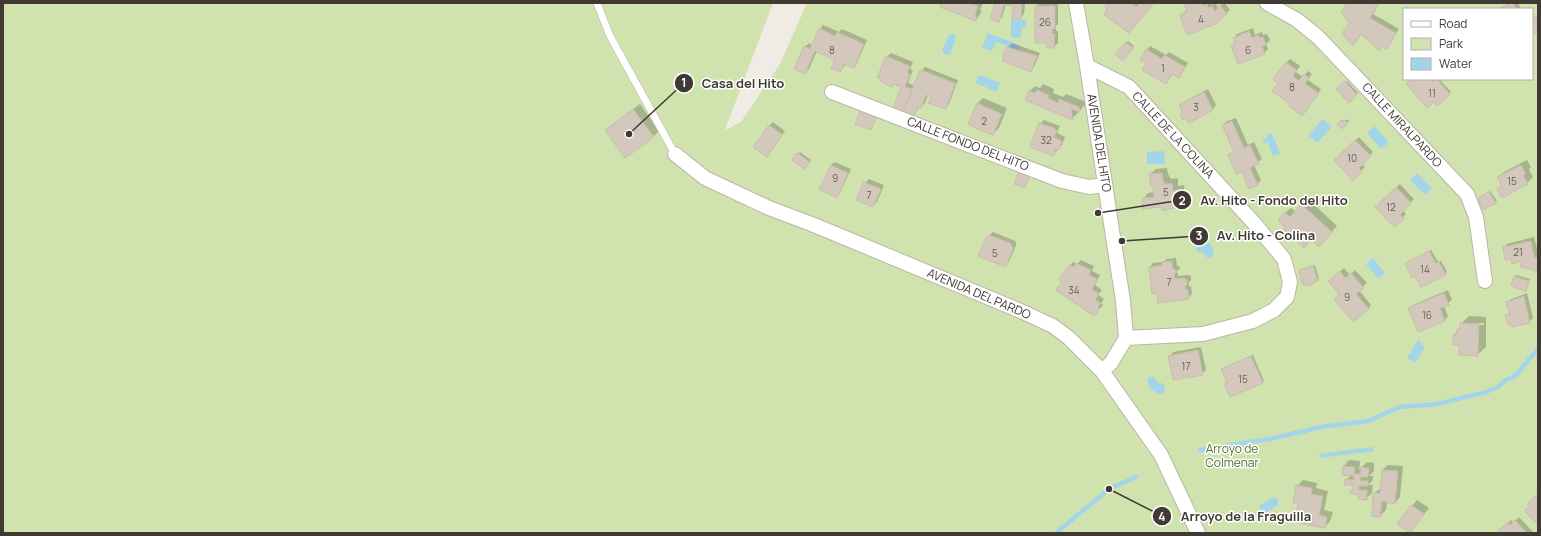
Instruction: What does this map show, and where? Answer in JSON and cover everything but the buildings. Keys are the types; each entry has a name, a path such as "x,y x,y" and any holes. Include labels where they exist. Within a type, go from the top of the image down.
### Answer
{"street":[{"name":"AVENIDA DEL HITO","path":"1076,3 1123,301 1126,338"},
{"name":"CALLE MIRALPARDO","path":"1267,3 1297,20 1318,37 1467,194 1476,217 1485,281"},
{"name":"CALLE DE LA COLINA","path":"1087,66 1129,88 1254,223 1284,259 1290,282 1286,297 1274,310 1253,322 1203,334 1126,338"},
{"name":"CALLE FONDO DEL HITO","path":"832,92 1062,181 1089,187 1105,185"},
{"name":"AVENIDA DEL PARDO","path":"675,154 705,178 769,208 814,224 1053,326 1069,338 1102,371 1161,455 1198,533"},
{"path":"1102,371 1110,363 1126,338"}],"lane":[{"path":"597,3 610,36 675,154"}],"green space":[{"name":"Arroyo de Colmenar","path":"3,3 773,3 725,130 741,122 780,64 807,3 1538,3 1538,533 3,533"}],"water":[{"path":"1011,19 1026,20 1026,27 1022,27 1021,38 1011,37"},
{"path":"988,33 1020,45 1018,50 996,42 992,51 982,48"},
{"path":"949,35 955,35 956,38 950,54 945,55 942,51"},
{"path":"979,75 1000,83 997,92 976,83"},
{"path":"1323,119 1332,127 1317,143 1308,135"},
{"path":"1374,126 1389,142 1381,149 1367,133"},
{"path":"1272,133 1280,154 1273,156 1268,142 1264,144 1262,140 1267,138 1266,135"},
{"path":"1164,151 1165,164 1147,164 1147,152"},
{"path":"1417,173 1432,188 1425,195 1410,180"},
{"path":"1202,239 1210,243 1213,250 1213,256 1210,258 1197,251 1197,242"},
{"path":"1373,258 1385,273 1378,279 1366,264"},
{"path":"1418,340 1421,342 1420,344 1425,347 1415,363 1407,358"},
{"path":"1153,376 1158,383 1162,383 1165,386 1165,391 1162,394 1156,393 1149,387 1148,378"},
{"path":"1373,447 1374,451 1319,458 1319,454"},
{"path":"1274,497 1278,499 1278,505 1264,514 1259,506"}],"waterway":[{"path":"1200,450 1270,439 1321,427 1368,421 1400,407 1437,404 1486,392 1498,387 1506,380 1515,376 1538,349"},
{"path":"1056,533 1109,489 1136,477"}],"place":[{"name":"Casa del Hito","path":"629,134"},
{"name":"Av. Hito - Fondo del Hito","path":"1098,213"},
{"name":"Av. Hito - Colina","path":"1122,241"},
{"name":"Arroyo de la Fraguilla","path":"1109,489"}]}
